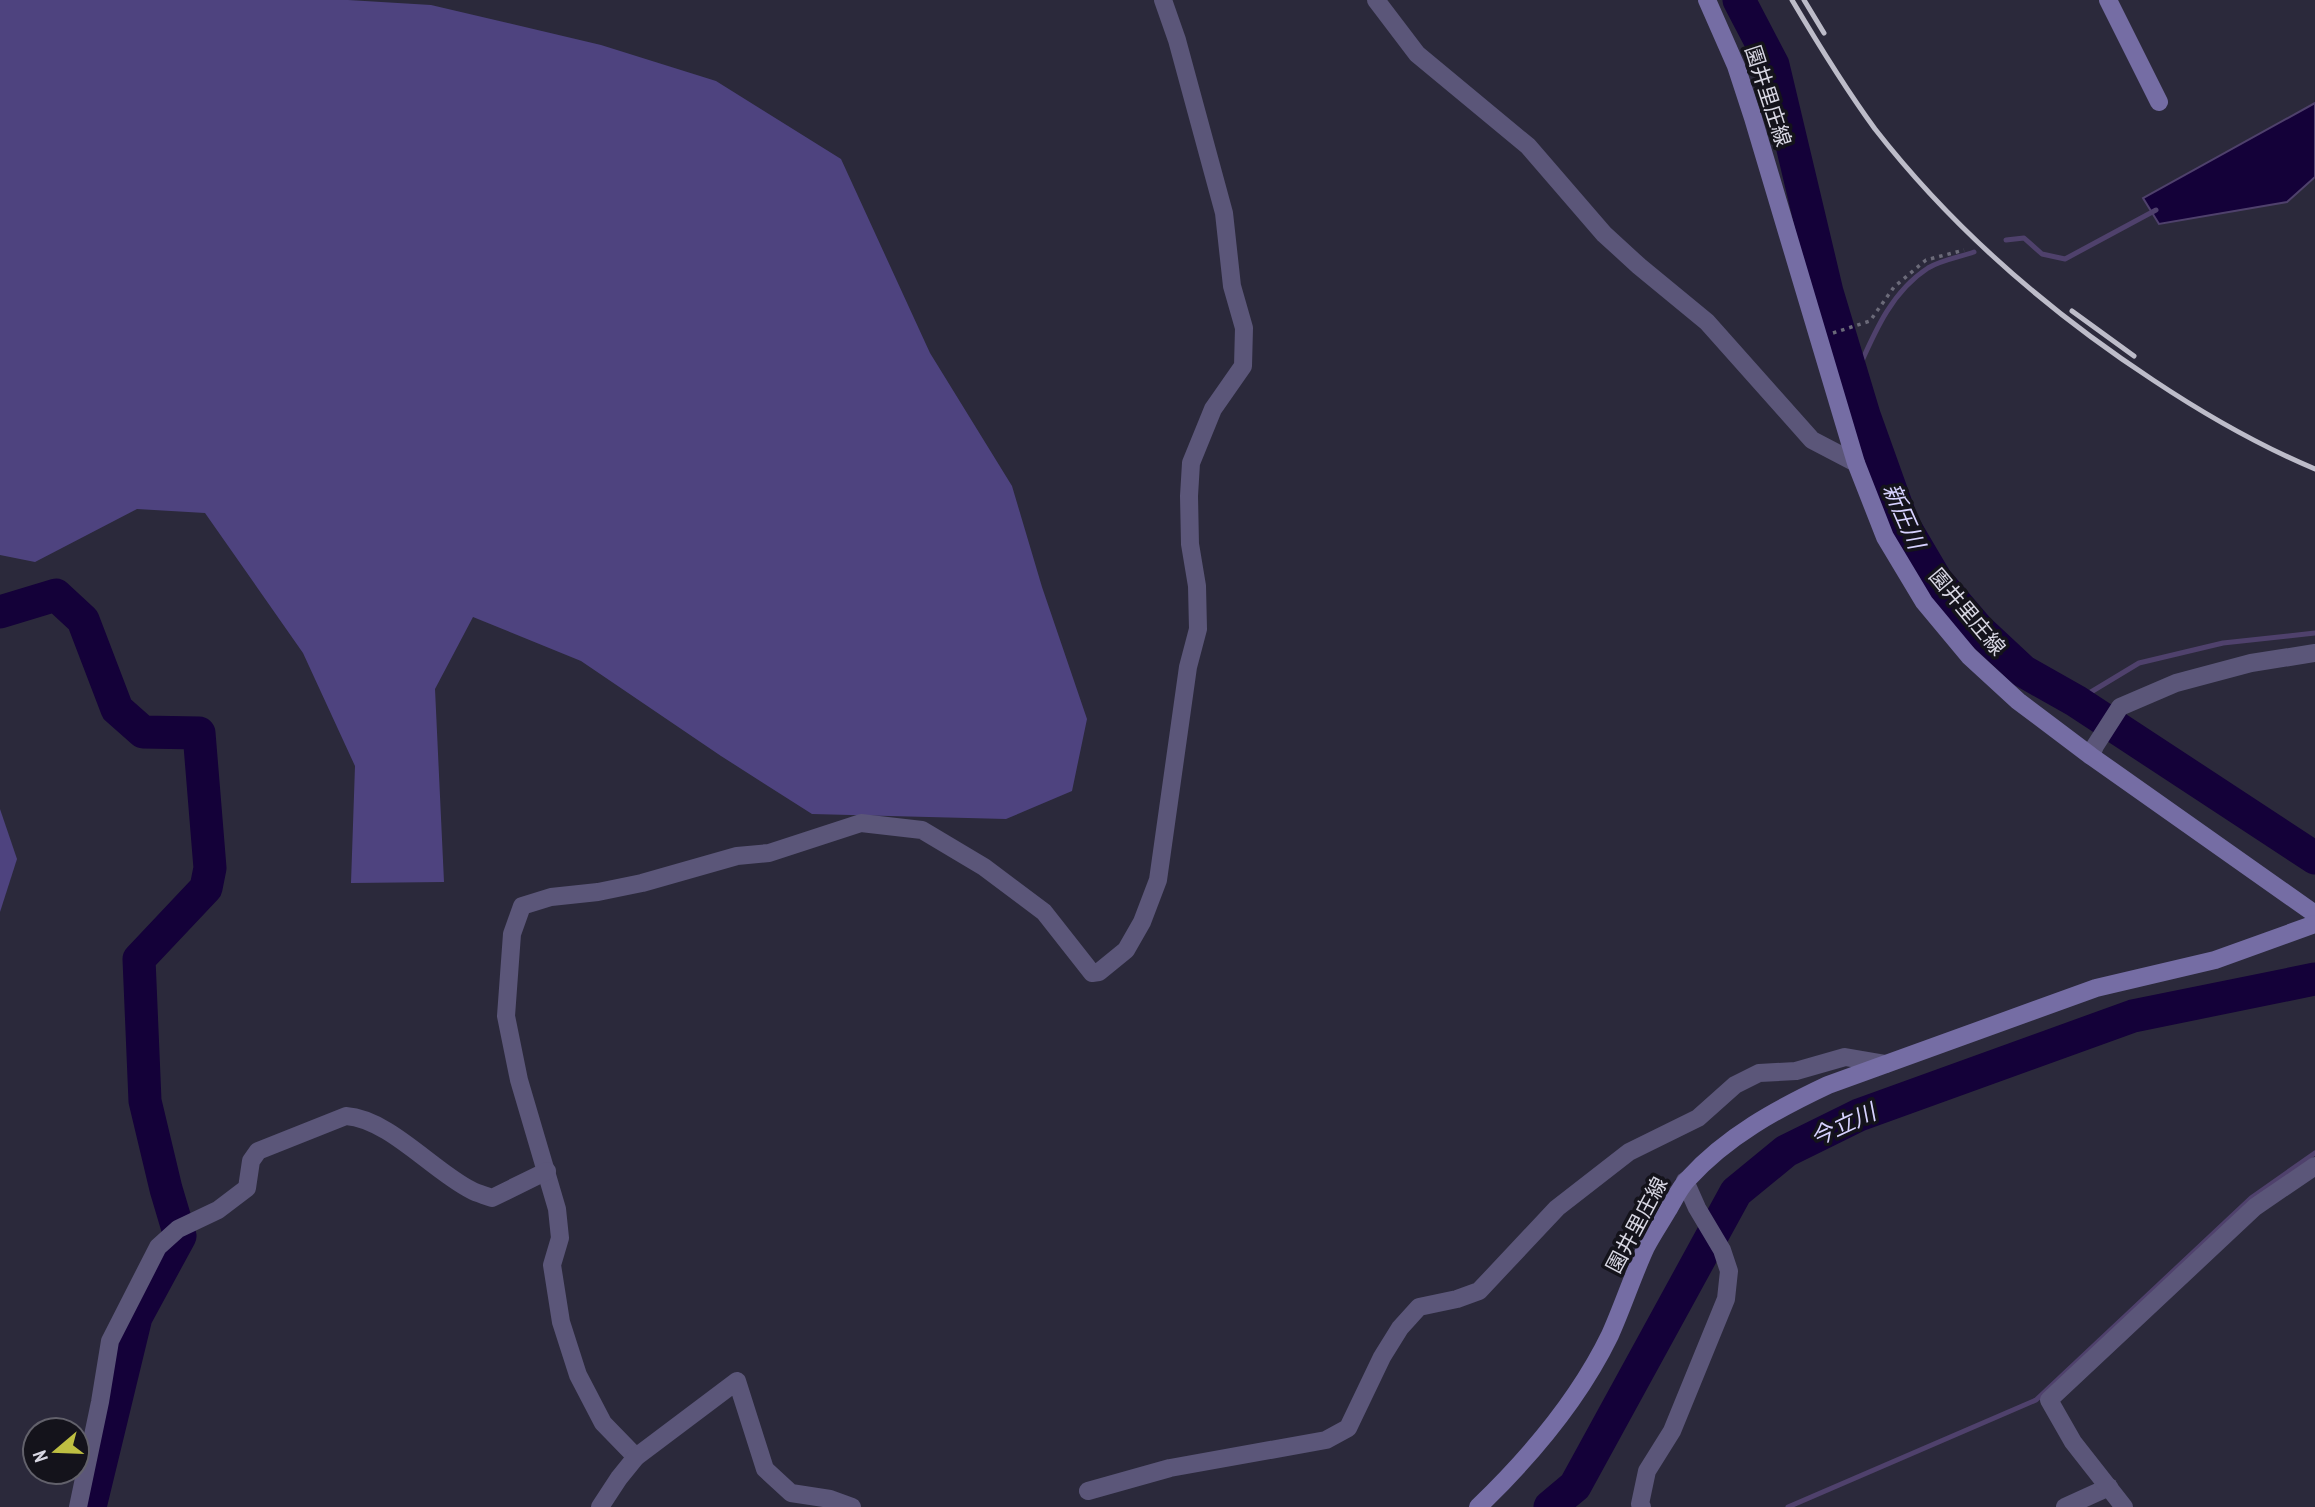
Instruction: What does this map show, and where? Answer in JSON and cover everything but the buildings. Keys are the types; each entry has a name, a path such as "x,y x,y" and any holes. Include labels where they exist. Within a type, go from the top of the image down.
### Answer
{"main road":[{"name":"園井里庄線","path":"1707,0 1736,66 1753,118 1856,464 1885,537 1924,602 1969,656 2018,701 2093,751 2315,914"},
{"path":"2108,0 2158,102"},
{"name":"園井里庄線","path":"1478,1507 1545,1436 1577,1393 1609,1336 1647,1245 1685,1181 1709,1157 1745,1130 1788,1104 1828,1085 2096,988 2215,960 2315,924"}],"street":[{"path":"636,1457 603,1423 578,1375 561,1322 552,1265 560,1238 557,1209 519,1080 506,1016 512,934 522,906 551,897 598,892 642,883 737,856 769,853 861,823 922,830 984,867 1044,912 1092,974 1100,972 1126,950 1142,922 1157,880 1188,667 1198,629 1198,586 1190,544 1191,463 1213,409 1243,366 1244,328 1232,286 1224,213 1177,40 1163,0"},
{"path":"1376,0 1417,54 1528,146 1604,234 1707,322 1812,440 1856,464"},
{"path":"2093,751 2120,707 2176,683 2251,663 2315,653"},
{"path":"1088,1491 1170,1468 1326,1440 1348,1429 1382,1357 1400,1328 1419,1307 1479,1292 1557,1208 1629,1152 1698,1118 1735,1085 1759,1073 1796,1071 1844,1057 1886,1064"},
{"path":"78,1507 110,1341 158,1247 178,1229 218,1210 247,1188 251,1161 258,1151 346,1116 360,1117 385,1130 471,1190 492,1198 547,1171"},
{"path":"2124,1507 2073,1442 2049,1400 2255,1208 2315,1166"},
{"path":"1642,1507 1640,1504 1647,1471 1672,1431 1726,1299 1729,1271 1722,1250 1697,1208 1685,1181"},
{"path":"600,1507 618,1478 636,1457 737,1381 765,1469 791,1493 830,1499 852,1507"},
{"path":"2065,1507 2109,1487"}],"path":[{"path":"1848,328 1870,321 1894,287 1926,260 1964,250"}],"shaded area":[{"path":"0,0 348,0 431,5 601,45 716,81 841,159 930,353 1012,486 1042,587 1087,719 1072,791 1006,819 812,814 581,661 473,617 435,689 444,882 351,883 355,766 303,653 205,513 137,509 35,562 0,555"},
{"path":"2315,103 2315,177 2287,202 2159,224 2143,198"},
{"path":"0,809 17,859 0,912"}],"waterway":[{"name":"新圧川","path":"1739,0 1773,65 1827,292 1864,415 1903,524 1936,580 1978,629 2023,671 2076,701 2315,858"},
{"path":"2006,240 2024,238 2042,254 2065,259 2156,210"},
{"path":"1853,381 1883,318 1902,291 1933,265 1974,252"},
{"path":"0,612 56,595 83,620 117,709 143,732 199,733 210,868 206,888 139,959 145,1101 180,1236 136,1317 90,1507"},
{"path":"2076,701 2139,663 2223,643 2315,633"},
{"name":"今立川","path":"1550,1507 1575,1486 1736,1192 1786,1151 1859,1115 2133,1016 2315,979"},
{"path":"1788,1507 2036,1400 2251,1198 2315,1153"}],"railway":[{"path":"1792,0 1875,129 1937,201 2004,266 2076,326 2172,393 2252,439 2315,469"},
{"path":"1804,0 1824,33"},
{"path":"2072,311 2134,356"}]}
